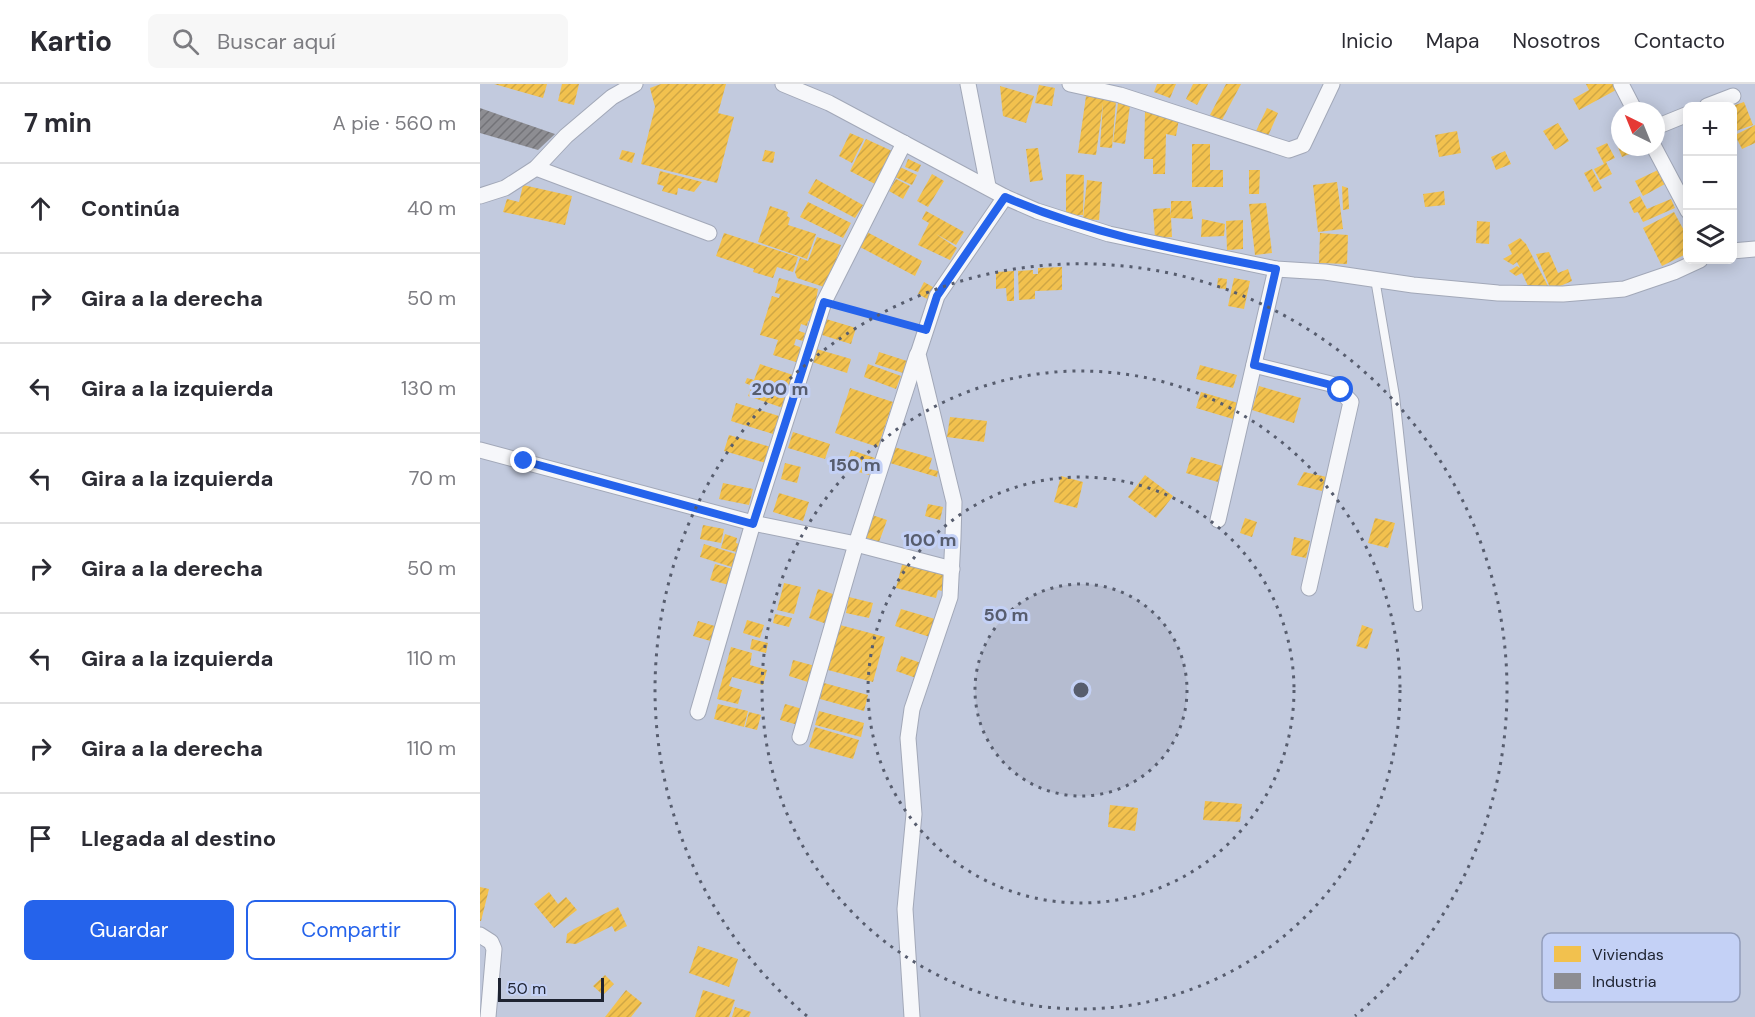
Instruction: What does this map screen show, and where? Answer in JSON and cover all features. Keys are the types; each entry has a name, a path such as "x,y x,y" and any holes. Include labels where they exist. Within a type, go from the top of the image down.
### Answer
{"street":[{"path":"480,196 505,188 536,168 566,136 603,105 635,84"},
{"path":"783,84 829,104 1005,197 1037,211 1109,234 1276,269 1498,293 1563,294 1624,289 1691,264"},
{"path":"968,84 988,186"},
{"path":"1070,84 1122,90 1289,150 1303,145 1332,84"},
{"path":"1621,84 1630,102"},
{"path":"1718,102 1734,96"},
{"path":"1665,123 1683,116"},
{"path":"698,712 753,524 824,302 903,143"},
{"path":"1659,156 1687,210"},
{"path":"536,168 709,234"},
{"path":"800,737 856,544 937,296 1005,197"},
{"path":"1737,251 1755,249"},
{"path":"1218,520 1276,269"},
{"path":"912,1017 905,909 914,814 908,738 912,710 950,597 954,502 918,354"},
{"path":"1254,365 1335,386 1351,402 1309,588"},
{"path":"480,450 753,524 856,544 952,570"},
{"path":"480,935 491,942 494,949 488,1017"}],"lane":[{"path":"1375,279 1395,396 1418,607"}],"path":[{"path":"824,302 926,330"}],"building: Viviendas":[{"path":"494,84 547,84 543,98"},
{"path":"562,84 579,84 574,105 558,101"},
{"path":"661,84 726,84 718,113 734,117 717,183 641,164 655,107 650,88"},
{"path":"1157,84 1176,84 1170,98 1154,92"},
{"path":"1193,84 1208,84 1197,105 1186,99"},
{"path":"1226,84 1241,84 1222,120 1210,115"},
{"path":"1586,84 1613,84 1616,90 1579,110 1573,99 1589,90"},
{"path":"1039,85 1055,88 1052,106 1035,103"},
{"path":"1000,86 1034,96 1026,123 1003,116"},
{"path":"1086,96 1116,101 1112,148 1100,147 1103,103 1096,155 1078,153"},
{"path":"1744,102 1753,125 1737,131 1737,104"},
{"path":"1118,103 1130,105 1125,144 1113,142"},
{"path":"1267,108 1278,113 1268,136 1256,131"},
{"path":"1145,111 1179,119 1176,136 1166,134 1165,174 1153,174 1153,159 1144,159"},
{"path":"1558,123 1569,141 1555,150 1543,131"},
{"path":"1755,125 1755,143 1742,149 1737,134"},
{"path":"1457,131 1461,153 1439,157 1435,135"},
{"path":"850,133 864,139 852,163 839,156"},
{"path":"866,139 892,151 875,184 850,171"},
{"path":"1607,143 1611,156 1615,158 1606,162 1612,174 1600,180 1594,169 1604,164 1596,148"},
{"path":"1192,144 1210,144 1210,170 1223,170 1223,187 1192,187"},
{"path":"1038,148 1043,180 1030,182 1026,149"},
{"path":"622,150 635,153 632,163 619,159"},
{"path":"765,150 775,152 773,163 762,161"},
{"path":"1505,151 1511,164 1496,170 1491,157"},
{"path":"908,159 921,165 918,172 905,167"},
{"path":"900,167 917,175 912,185 895,177"},
{"path":"1592,169 1602,188 1594,192 1584,173"},
{"path":"1249,170 1260,170 1259,194 1249,194"},
{"path":"1658,170 1665,184 1643,196 1635,181"},
{"path":"660,171 702,182 694,192 678,188 677,195 662,191 664,186 657,184"},
{"path":"932,174 944,181 928,207 917,201"},
{"path":"1066,174 1084,175 1083,215 1066,215"},
{"path":"816,179 863,205 855,218 808,193"},
{"path":"896,179 910,186 903,199 889,191"},
{"path":"1087,180 1102,182 1099,220 1083,219"},
{"path":"1337,182 1343,229 1318,232 1313,185"},
{"path":"523,185 572,196 565,225 503,212 507,199 519,202"},
{"path":"1342,186 1348,188 1349,209 1343,210"},
{"path":"1444,191 1445,205 1425,207 1423,194"},
{"path":"1640,196 1647,209 1671,199 1675,208 1643,222 1638,212 1634,213 1629,202"},
{"path":"1171,201 1191,201 1193,219 1171,218 1172,237 1155,238 1153,209 1170,208 1171,216"},
{"path":"808,202 851,223 843,238 800,217"},
{"path":"1266,203 1272,253 1255,255 1249,204"},
{"path":"770,206 788,212 787,216 790,218 788,225 816,234 807,259 758,242"},
{"path":"926,211 964,232 956,245 936,234 957,248 950,260 918,245 929,223 922,219"},
{"path":"1674,212 1683,229 1683,256 1662,266 1643,228"},
{"path":"1202,219 1225,224 1224,236 1201,237"},
{"path":"1243,220 1243,249 1227,250 1226,221"},
{"path":"1477,221 1490,222 1489,244 1476,243"},
{"path":"865,231 922,261 915,276 858,246"},
{"path":"724,233 798,257 793,272 777,267 773,278 716,256"},
{"path":"1320,233 1348,235 1347,264 1319,263"},
{"path":"817,237 841,245 827,288 797,278 795,272 800,258 808,261"},
{"path":"1520,238 1526,244 1548,286 1528,286 1522,273 1516,276 1509,271 1517,266 1520,268 1517,262 1513,265 1503,259 1512,254 1508,245"},
{"path":"1549,252 1558,273 1568,269 1572,281 1551,290 1536,254"},
{"path":"1062,267 1062,290 1035,291 1035,299 1019,300 1018,271 1033,270 1033,274 1038,274 1038,268"},
{"path":"1014,271 1014,301 1007,301 1006,288 996,289 996,272"},
{"path":"779,278 818,289 812,322 808,321 807,326 801,324 799,331 805,333 803,341 796,339 794,345 800,347 799,363 773,355 778,340 760,335 772,296 779,298 780,294 775,293"},
{"path":"1218,278 1227,279 1226,289 1217,288"},
{"path":"1234,278 1250,281 1244,309 1228,306"},
{"path":"924,282 938,290 931,301 918,294"},
{"path":"826,319 856,328 851,344 822,335"},
{"path":"813,348 851,359 847,373 809,361"},
{"path":"879,352 907,361 903,373 875,364"},
{"path":"760,364 793,375 788,391 783,389 782,394 788,396 783,408 748,396 752,386 745,383 747,378 754,380"},
{"path":"868,364 901,376 896,389 864,377"},
{"path":"1200,365 1237,375 1233,388 1196,379"},
{"path":"1259,386 1301,398 1294,423 1252,410"},
{"path":"850,388 893,402 878,447 835,433"},
{"path":"1201,392 1238,403 1233,419 1196,408"},
{"path":"736,403 779,416 773,434 731,421"},
{"path":"950,417 987,421 984,442 947,437"},
{"path":"793,432 830,444 825,459 788,448"},
{"path":"729,435 771,447 766,463 724,451"},
{"path":"894,447 932,458 929,469 938,471 937,477 890,463"},
{"path":"851,450 875,458 869,475 845,468"},
{"path":"1191,457 1223,466 1218,482 1186,473"},
{"path":"785,463 801,467 797,483 781,479"},
{"path":"1304,472 1327,477 1322,491 1297,485"},
{"path":"1145,475 1173,496 1156,518 1128,497"},
{"path":"1061,476 1083,482 1077,508 1054,502"},
{"path":"723,483 753,489 749,505 719,499"},
{"path":"779,493 809,502 803,521 773,512"},
{"path":"928,504 943,507 940,520 925,516"},
{"path":"872,515 887,520 879,542 864,537"},
{"path":"1245,518 1257,522 1252,537 1240,533"},
{"path":"1375,518 1395,523 1388,548 1368,543"},
{"path":"703,525 724,529 721,543 700,539"},
{"path":"725,534 737,538 736,543 742,545 740,553 721,548"},
{"path":"1294,537 1310,541 1306,558 1291,555"},
{"path":"704,544 739,555 735,568 700,557"},
{"path":"903,561 944,571 943,575 946,576 942,591 938,590 936,598 896,588"},
{"path":"715,564 733,569 729,585 710,580"},
{"path":"784,583 801,587 794,614 777,610"},
{"path":"818,589 836,595 827,624 809,618"},
{"path":"849,597 873,603 869,618 846,613"},
{"path":"901,609 935,619 930,637 895,626"},
{"path":"775,614 792,618 789,627 773,623"},
{"path":"747,620 764,625 760,638 743,633"},
{"path":"698,621 718,627 714,642 693,636"},
{"path":"840,625 885,637 873,682 828,670"},
{"path":"1362,625 1373,629 1367,649 1356,646"},
{"path":"752,639 768,643 766,653 750,649"},
{"path":"731,647 752,653 750,665 767,670 763,685 732,677 729,686 742,690 738,704 717,699"},
{"path":"901,656 924,664 919,679 896,671"},
{"path":"793,660 815,666 811,683 789,676"},
{"path":"824,683 868,695 864,711 820,699"},
{"path":"718,704 748,711 744,727 714,719"},
{"path":"785,704 806,710 802,726 780,720"},
{"path":"819,711 864,723 861,737 815,725"},
{"path":"749,712 761,715 757,730 745,727"},
{"path":"815,727 859,740 853,759 809,747"},
{"path":"1205,801 1242,804 1240,822 1203,820"},
{"path":"1110,805 1138,808 1135,831 1108,827"},
{"path":"480,887 489,889 481,921 480,921"},
{"path":"549,892 558,904 566,897 577,910 554,928 534,904"},
{"path":"618,907 627,926 615,932 612,926 576,944 566,943 567,934 574,929"},
{"path":"698,946 738,959 729,987 689,973"},
{"path":"605,975 614,984 603,995 593,986"},
{"path":"626,990 642,1003 631,1017 605,1017"},
{"path":"703,990 735,1000 729,1017 695,1017"},
{"path":"735,1007 751,1012 749,1017 732,1017"}],"building: Industria":[{"path":"480,108 555,134 538,150 480,133"}],"route":[{"path":"524,461 753,524 824,302 926,330 937,296 1005,197 1037,211 1109,234 1276,269 1254,365 1335,386 1341,390"}]}
